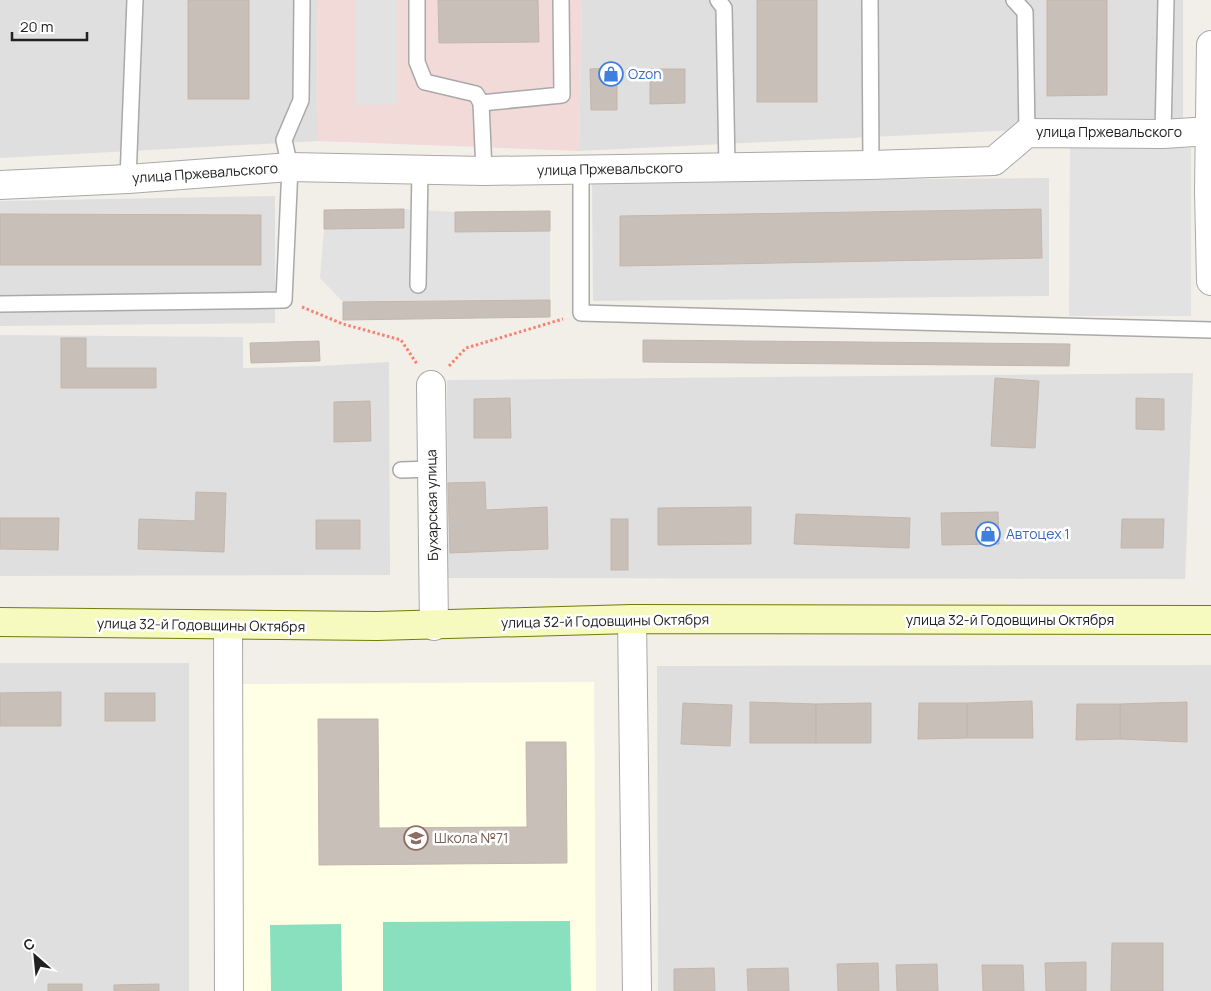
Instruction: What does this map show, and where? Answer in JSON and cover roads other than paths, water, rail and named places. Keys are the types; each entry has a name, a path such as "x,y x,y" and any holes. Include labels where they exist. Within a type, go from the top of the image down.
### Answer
{"main road":[{"name":"улица 32-й Годовщины Октября","path":"0,622 434,626 632,619 1211,620"}],"street":[{"path":"1211,45 1211,281"},
{"name":"улица Пржевальского","path":"0,185 290,167 484,171 872,165 994,161 1027,132 1163,134 1210,131"},
{"name":"Бухарская улица","path":"431,385 434,626"},
{"path":"632,619 637,991"},
{"path":"228,625 229,991"}],"lane":[{"path":"128,178 134,0"},
{"path":"0,304 284,300 290,167 284,140 301,100 302,0"},
{"path":"417,0 417,62 424,82 476,94 481,102 484,171"},
{"path":"481,102 562,95 562,0"},
{"path":"718,0 724,8 726,167"},
{"path":"870,0 872,165"},
{"path":"1014,0 1025,12 1027,132"},
{"path":"1163,134 1166,0"},
{"path":"581,169 581,313 1211,330"},
{"path":"418,285 420,170"},
{"path":"401,470 432,469"}],"place":[{"name":"Ozon","path":"611,74"},
{"name":"Автоцех 1","path":"988,534"},
{"name":"Школа №71","path":"416,838"}]}
